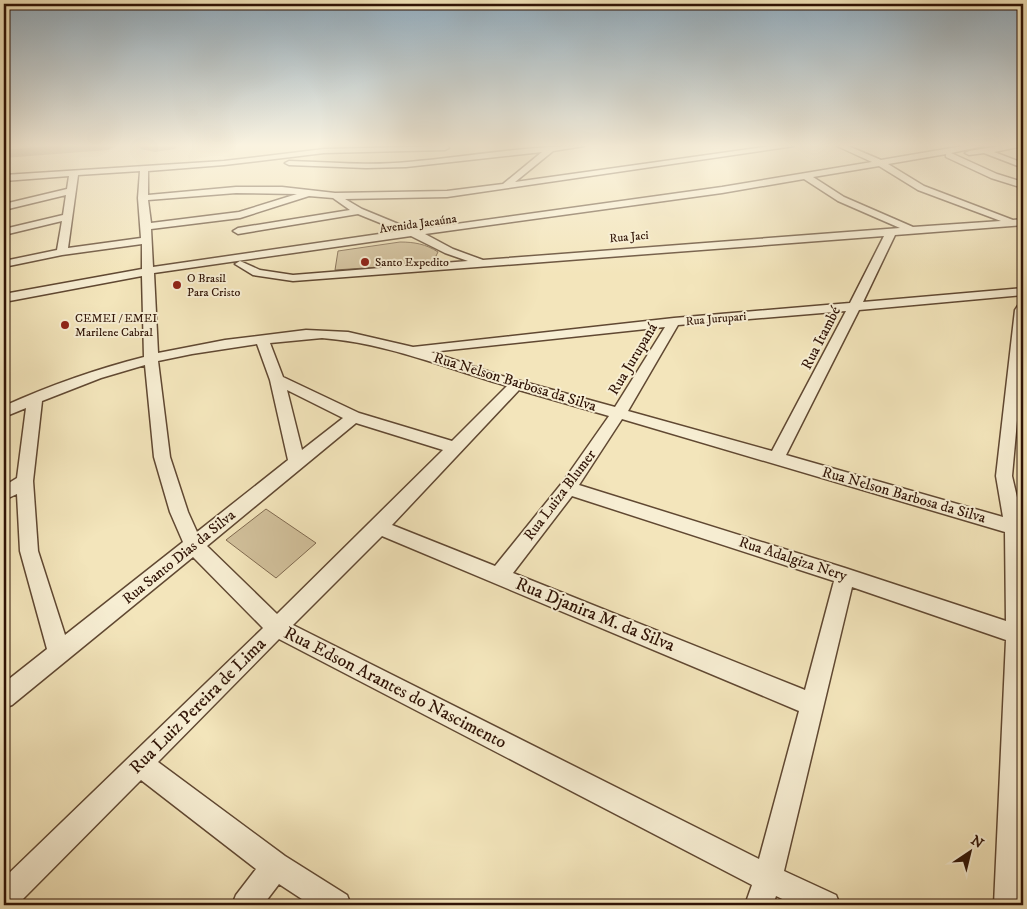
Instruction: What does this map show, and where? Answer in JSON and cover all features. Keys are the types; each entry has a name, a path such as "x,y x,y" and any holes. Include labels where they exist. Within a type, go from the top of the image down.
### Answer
{"street":[{"name":"Rua Edson Arantes do Nascimento","path":"143,188 147,273 150,291 151,357 162,457 179,512 194,545 276,627 768,878 826,905"},
{"path":"143,198 236,190 282,190 335,196 418,196 490,188"},
{"name":"Avenida Jacaúna","path":"147,273 171,266 736,188"},
{"name":"Avenida Jacaúna","path":"147,273 240,264 709,198 757,188"},
{"path":"827,188 872,214 911,229"},
{"path":"922,188 1019,222"},
{"path":"4,207 71,191 62,252"},
{"path":"146,227 240,215 307,194"},
{"path":"335,196 359,211 423,237 450,251 483,263"},
{"path":"238,231 359,211"},
{"path":"4,232 68,216"},
{"name":"Rua Jaci","path":"240,264 257,273 293,278 1019,222"},
{"name":"Rua Itambé","path":"777,458 856,306 891,232"},
{"path":"4,264 62,252 147,240"},
{"path":"450,251 452,266"},
{"path":"4,298 147,273"},
{"name":"Rua Jurupari","path":"408,350 674,322 1023,292"},
{"path":"987,294 1022,309 1004,476 1019,529 1008,905"},
{"name":"Rua Jurupaná","path":"620,414 674,322"},
{"name":"Rua Nelson Barbosa da Silva","path":"4,412 35,397 151,357 213,344 303,334 323,334 365,339 408,350 516,385 777,458 1019,529"},
{"path":"262,339 277,380 297,462"},
{"path":"472,371 466,363 468,355 471,350 482,342"},
{"path":"277,380 354,417 455,448"},
{"name":"Rua Luiz Pereira de Lima","path":"4,898 379,527 516,385"},
{"path":"35,397 25,481 29,550 59,652"},
{"name":"Rua Luiza Blumer","path":"499,576 568,488 620,414"},
{"name":"Rua Santo Dias da Silva","path":"4,697 354,417"},
{"path":"4,494 25,481"},
{"name":"Rua Adalgiza Nery","path":"568,488 845,576 1017,634"},
{"name":"Rua Djanira M. da Silva","path":"379,527 811,704"},
{"path":"759,905 768,878 845,576"},
{"path":"140,764 275,866 337,905"},
{"path":"246,905 275,866"}],"shaded area":[{"path":"400,242 420,244 438,252 434,260 424,264 335,270 338,251"},
{"path":"266,509 316,543 276,578 226,540"}],"place":[{"name":"Santo Expedito","path":"365,262"},
{"name":"O Brasil Para Cristo","path":"177,285"},
{"name":"CEMEI / EMEI Marilene Cabral","path":"65,325"}]}
